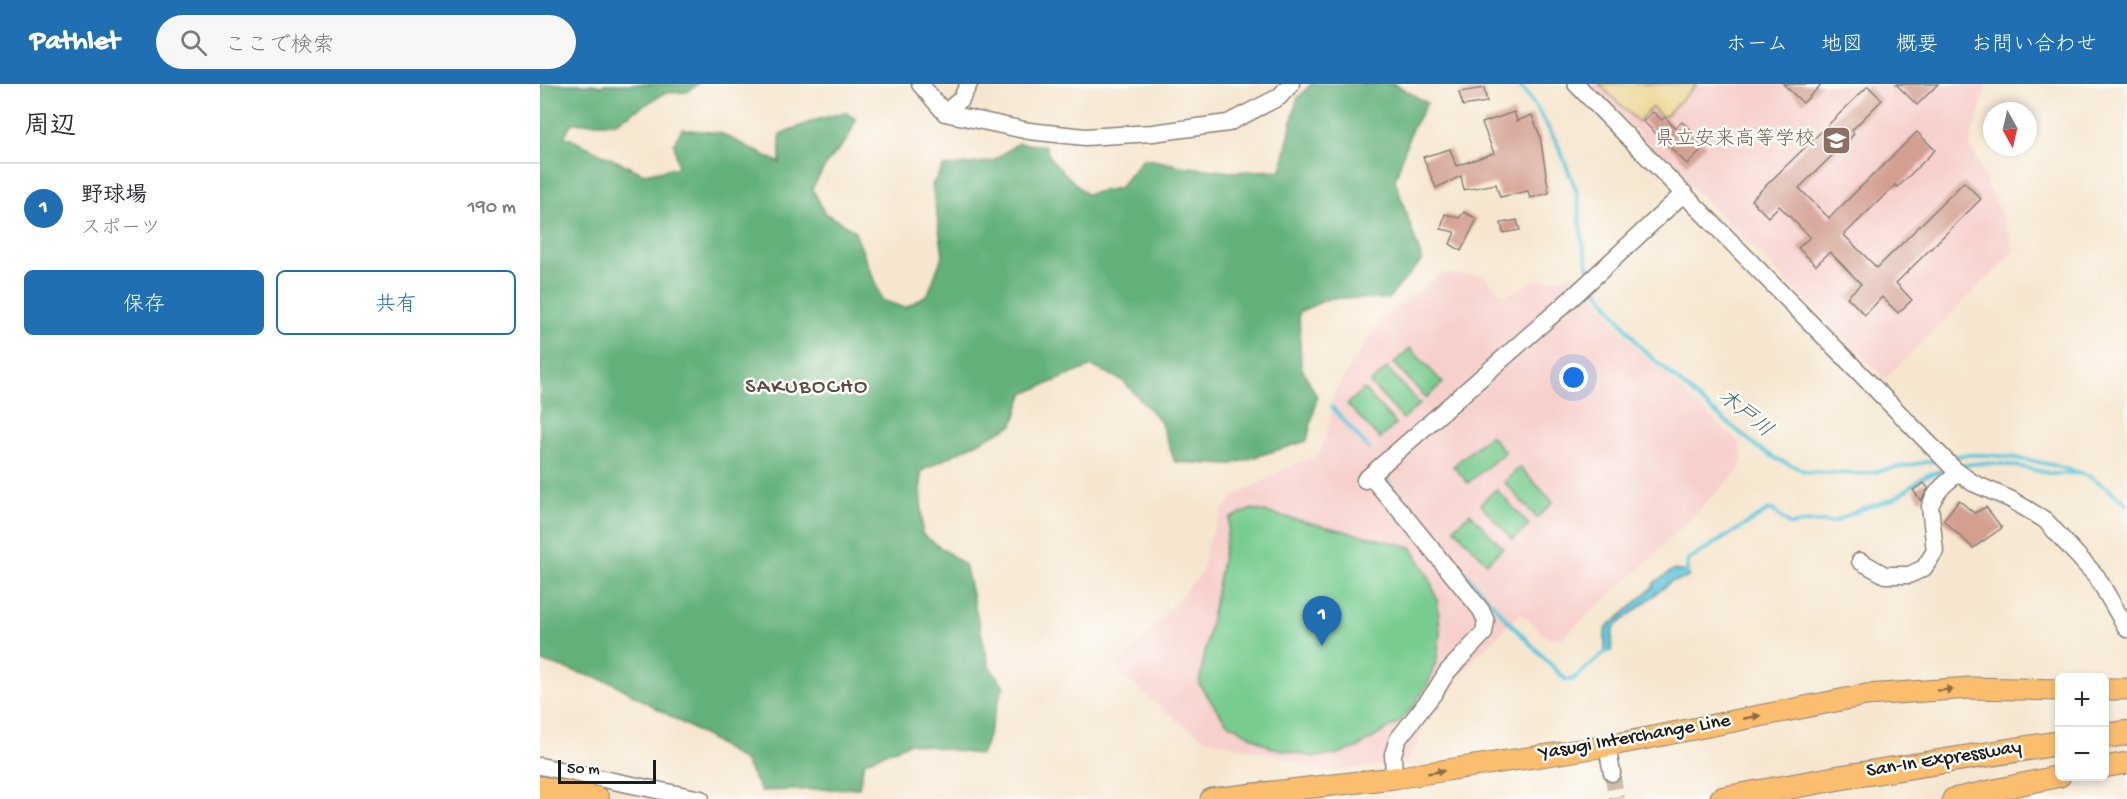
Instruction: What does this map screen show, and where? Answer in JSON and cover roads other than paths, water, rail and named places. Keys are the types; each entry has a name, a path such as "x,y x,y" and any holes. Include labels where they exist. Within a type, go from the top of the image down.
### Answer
{"highway":[{"path":"2109,735 2127,733"},
{"path":"2109,742 2127,740"},
{"name":"San-In Expressway","path":"1764,799 2055,743"},
{"name":"San-In Expressway","path":"1722,799 1952,762 2055,751"},
{"path":"540,788 597,799"}],"main road":[{"name":"Yasugi Interchange Line","path":"1211,799 1394,778 1607,746 1866,695 1970,688 2055,690"},
{"path":"2109,689 2127,689"},
{"path":"2109,766 2127,763"},
{"path":"1953,799 2055,777"}],"street":[{"path":"920,84 945,113 1029,131 1085,137 1153,133 1228,123 1279,97 1291,84"},
{"path":"945,113 961,99 969,84"},
{"path":"1576,84 1957,472 1973,483 2010,499 2045,520 2097,577 2127,629"},
{"path":"1394,778 1393,754 1398,739 1434,693 1447,672 1484,633 1486,621 1481,610 1408,520 1367,478 1575,295 1684,193"},
{"path":"1860,561 1885,575 1909,575 1924,568 1935,551 1930,506 1946,481 1957,472"},
{"path":"1607,746 1612,772"},
{"path":"540,766 700,799"}],"water":[{"path":"1673,570 1687,572 1689,576 1672,581 1613,628 1611,651 1605,653 1605,631 1610,623 1614,622 1653,587 1654,583"}],"waterway":[{"name":"木戸川","path":"1519,84 1538,110 1558,145 1577,192 1582,239 1590,274"},
{"name":"木戸川","path":"1593,284 1641,348 1702,402 1760,449 1777,459 1807,472 1862,474 1938,460"},
{"path":"1332,407 1369,449"},
{"name":"木戸川","path":"1951,457 1998,456 2067,469 2093,478 2127,504"},
{"path":"1957,466 1982,463 2001,464 2053,474 2082,473"},
{"path":"1684,575 1687,572 1688,560 1769,510 1773,510 1790,525 1834,522 1862,509 1894,499 1925,476 1947,469"},
{"path":"1383,474 1394,491"},
{"path":"1424,527 1507,620 1565,679 1572,680 1608,650"}],"tunnel":[{"path":"1612,773 1617,799"}],"place":[{"name":"県立安来高等学校","path":"1836,140"},
{"name":"野球場","path":"1322,646"}],"district":[{"name":"SAKUBOCHO","path":"807,388"}]}
